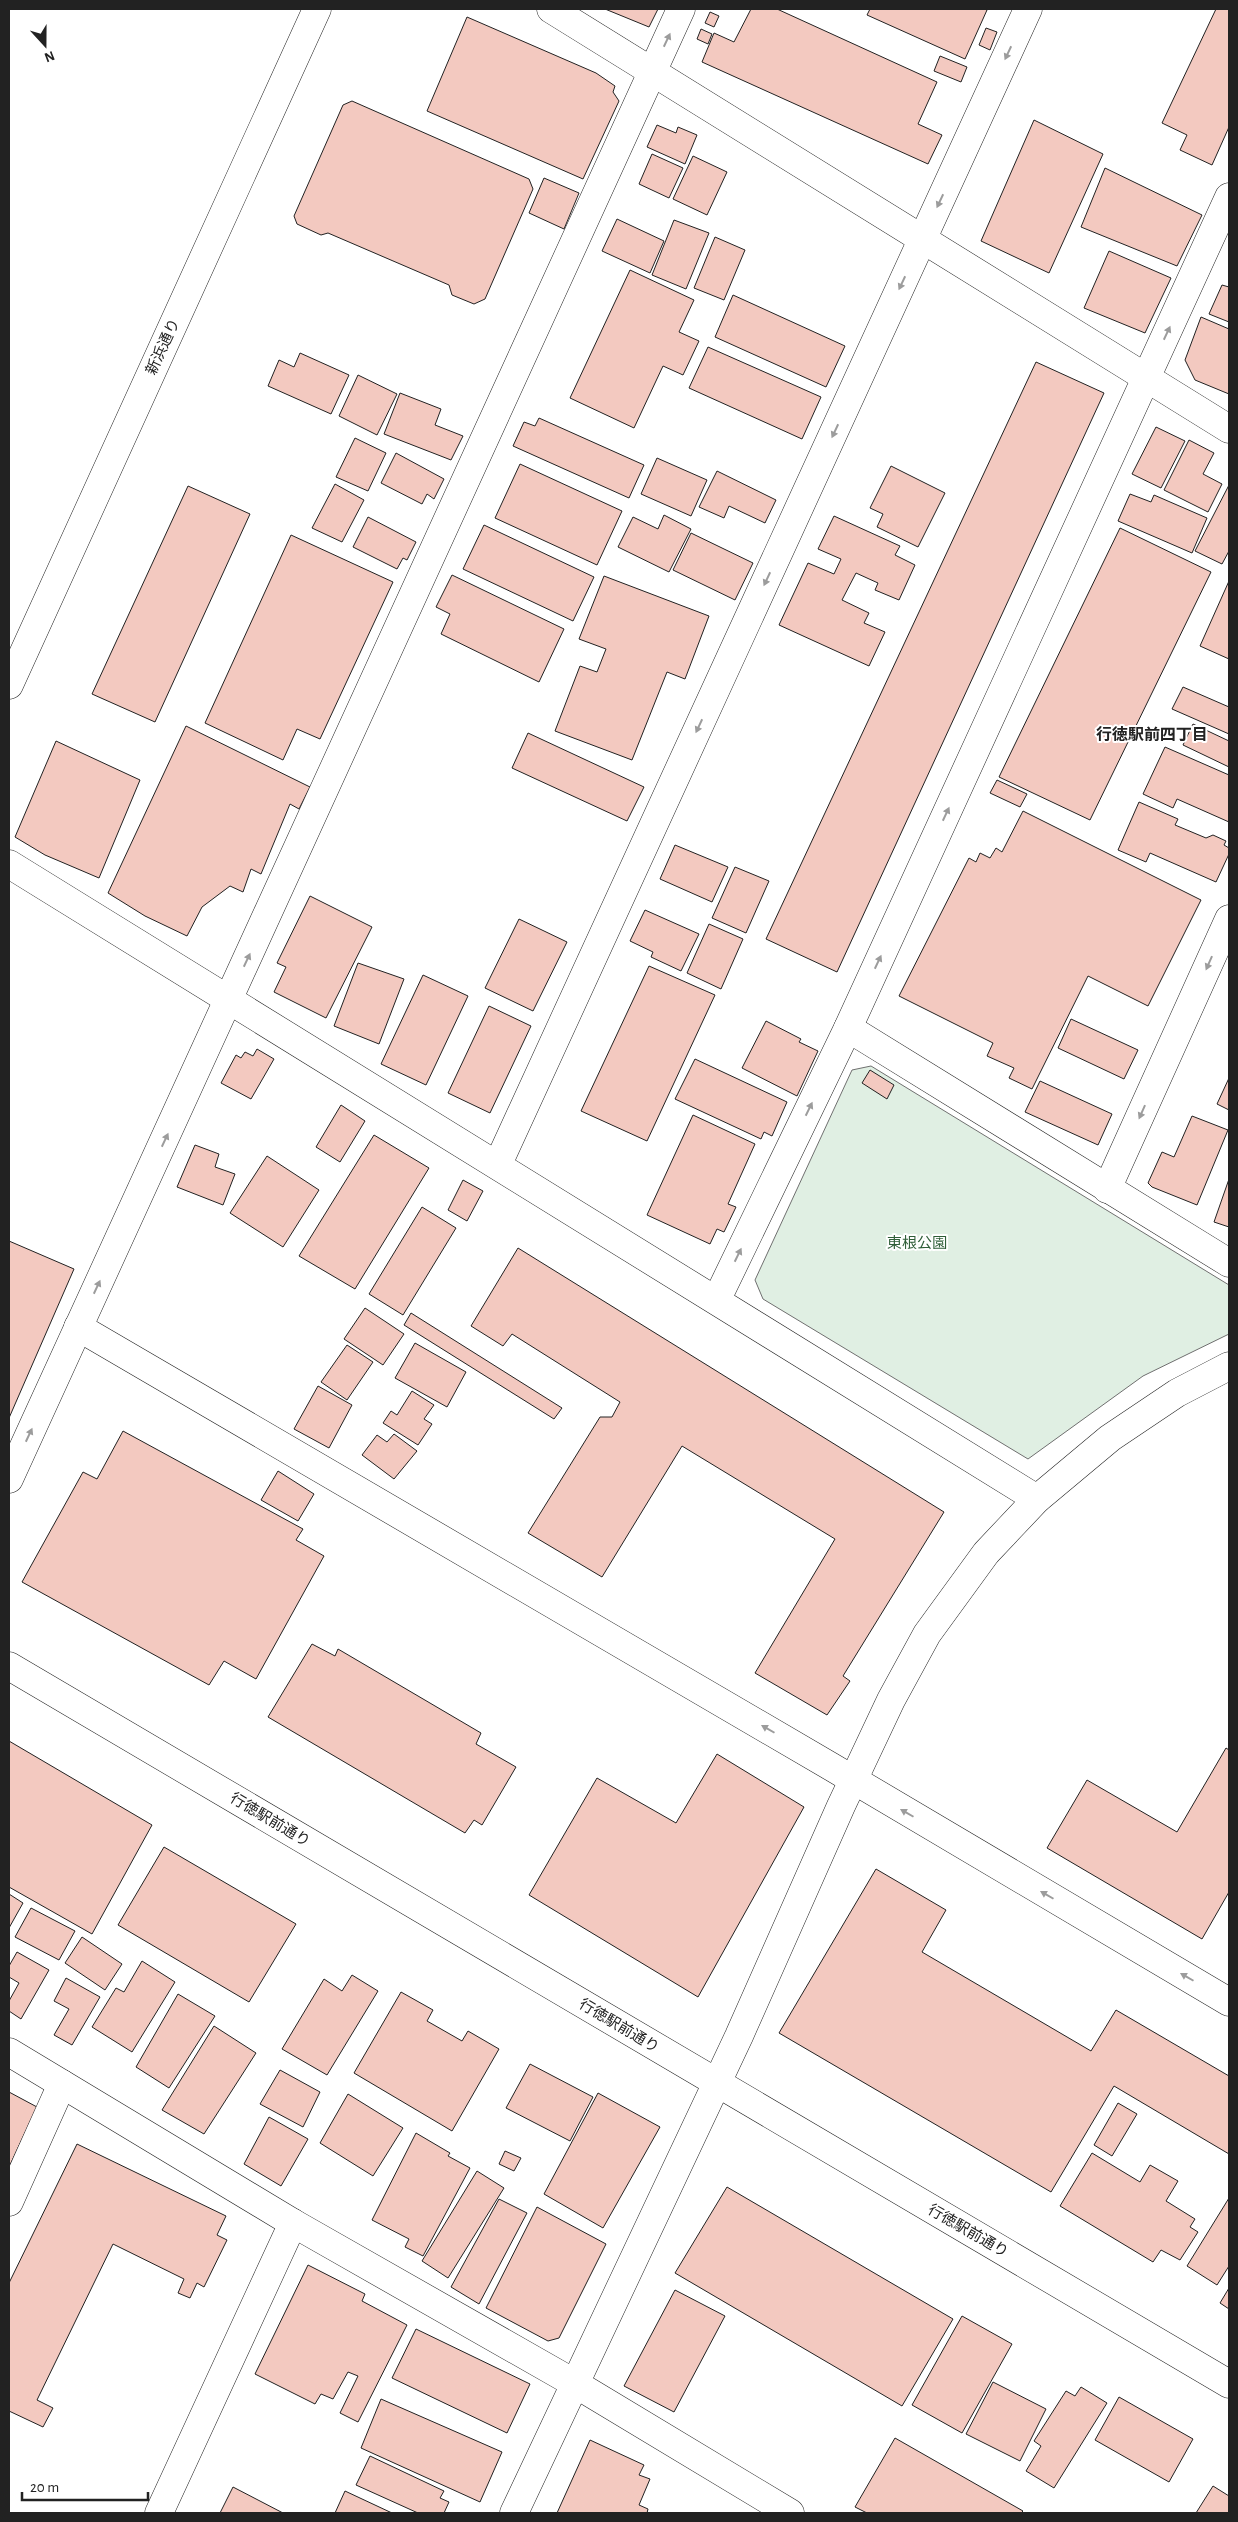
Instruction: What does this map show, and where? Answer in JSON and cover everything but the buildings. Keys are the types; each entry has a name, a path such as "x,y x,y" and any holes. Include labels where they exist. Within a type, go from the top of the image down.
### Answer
{"street":[{"name":"新浜通り","path":"9,685 317,9"},
{"path":"550,9 1229,429"},
{"path":"9,1479 681,9"},
{"path":"498,1164 1028,9"},
{"path":"717,1299 848,1028 1229,197"},
{"path":"9,864 1037,1498"},
{"path":"1107,1189 1229,919"},
{"path":"848,1028 1229,1263"},
{"path":"78,1327 854,1780 1229,2002"},
{"path":"514,2513 716,2082 740,2036 891,1700 928,1634 986,1554 1037,1498 1117,1433 1176,1393 1229,1366"},
{"name":"行徳駅前通り","path":"9,1666 1229,2384"},
{"path":"9,2052 293,2223 574,2383 790,2513"},
{"path":"9,2202 62,2084"},
{"path":"159,2513 293,2223"}],"green space":[{"name":"東根公園","path":"871,1066 1229,1285 1229,1334 1143,1376 1028,1459 763,1299 755,1280 852,1070"}],"district":[{"name":"行徳駅前四丁目","path":"1152,735"}]}
